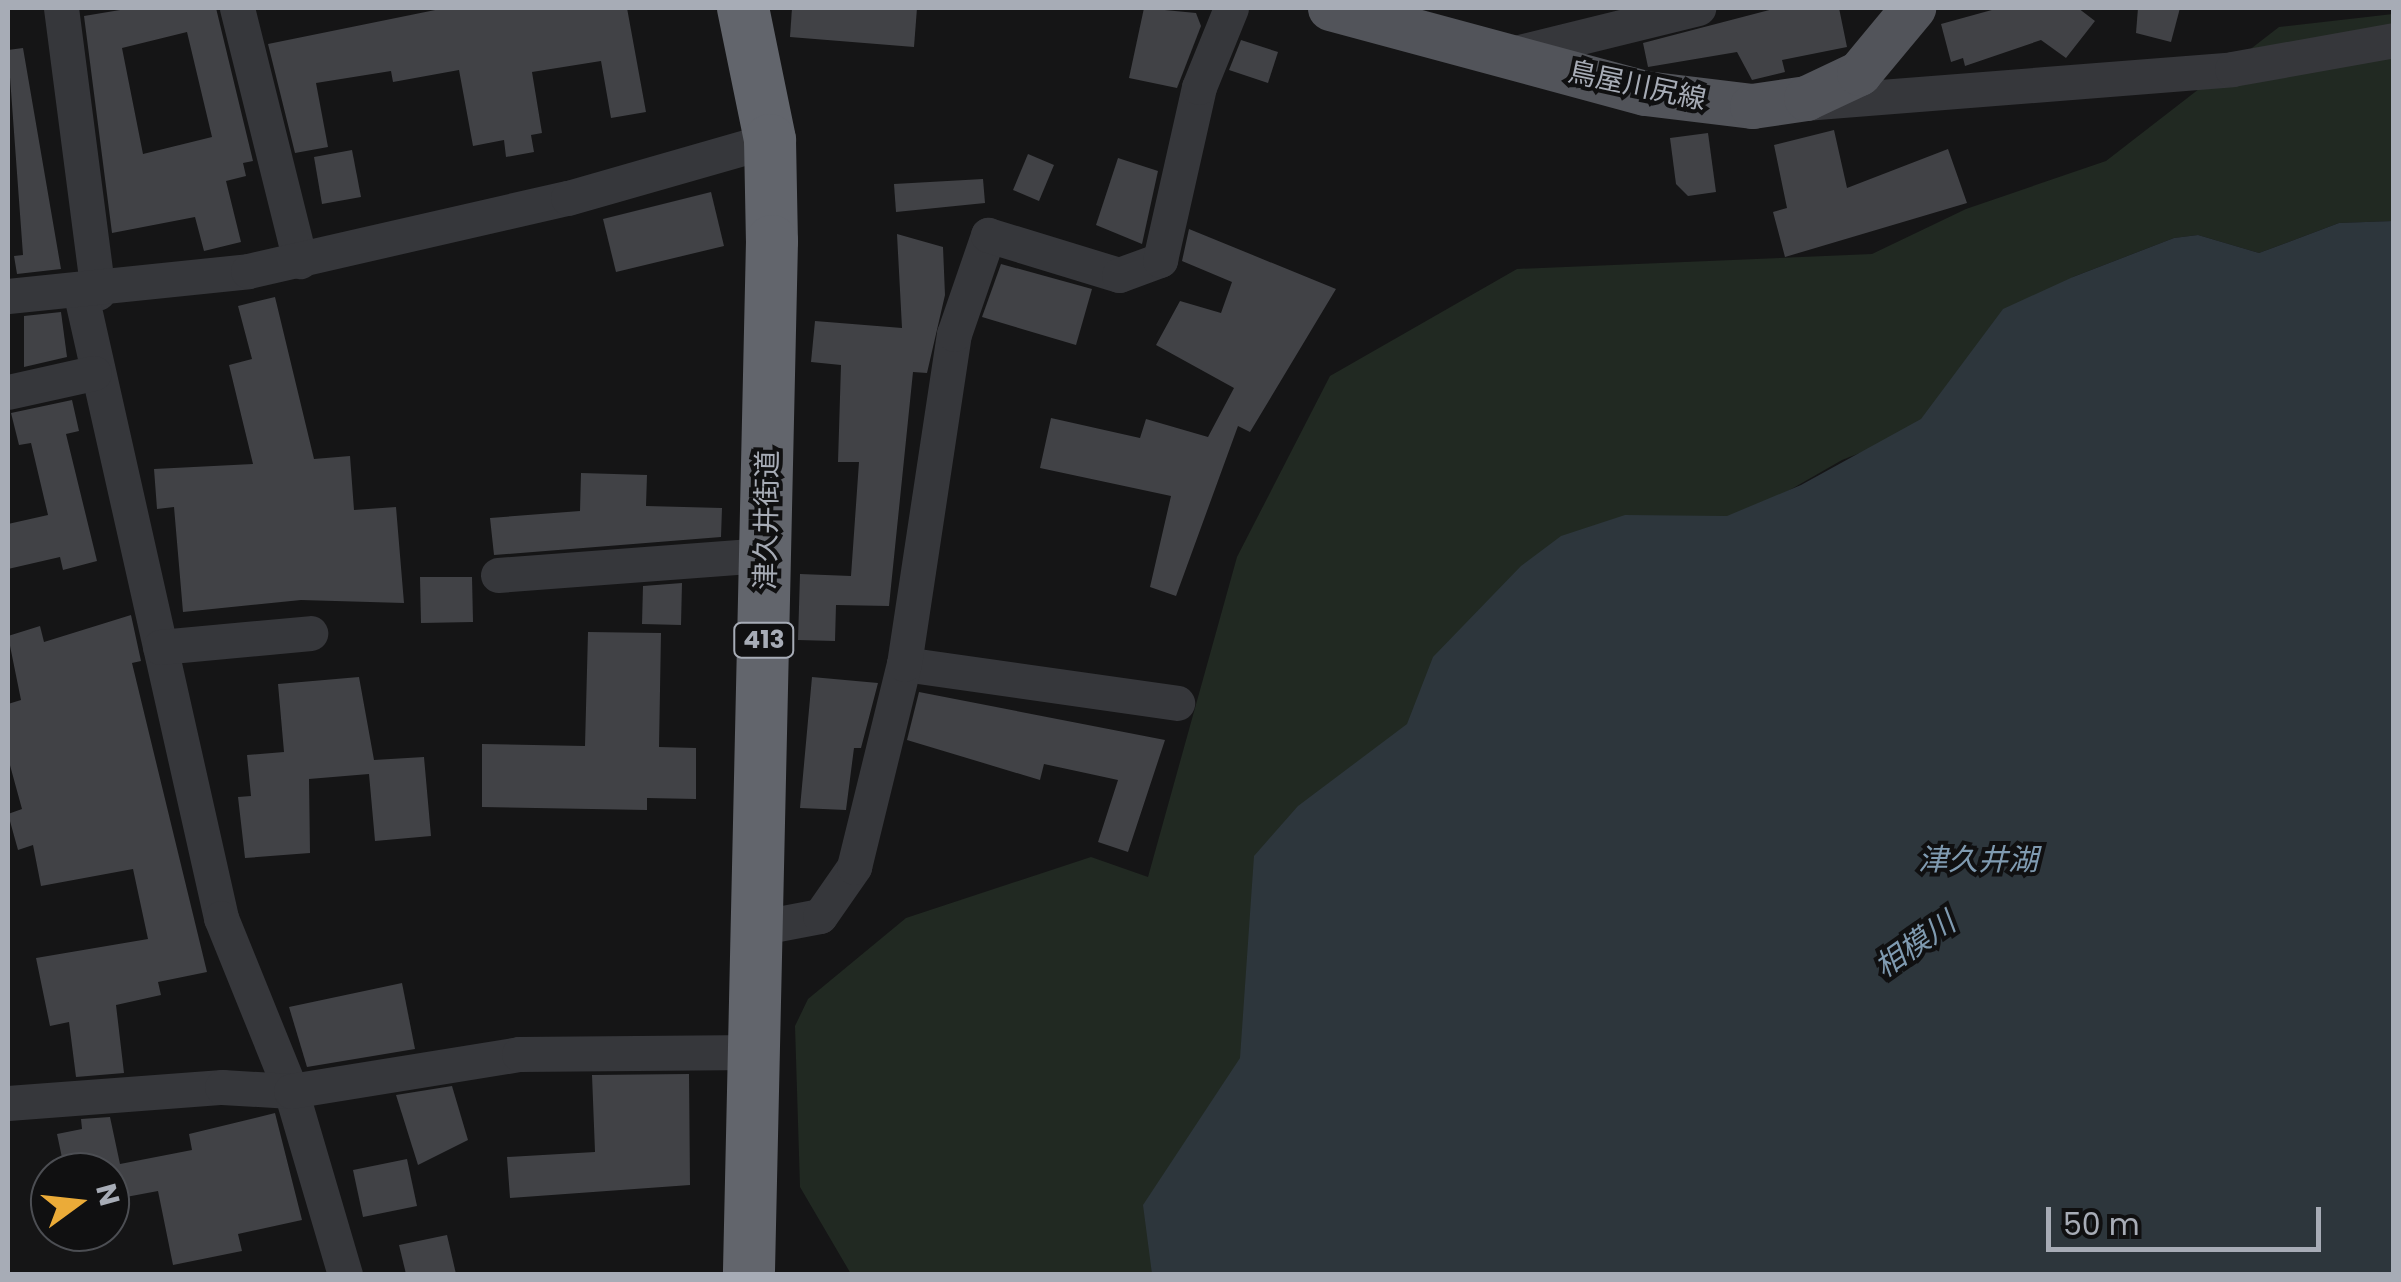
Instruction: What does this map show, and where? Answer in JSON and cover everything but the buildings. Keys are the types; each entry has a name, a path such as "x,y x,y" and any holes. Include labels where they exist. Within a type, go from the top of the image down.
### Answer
{"highway":[{"name":"津久井街道","path":"742,8 770,140 766,555 749,1274"}],"main road":[{"name":"鳥屋川尻線","path":"1330,8 1661,96 1774,104 1859,73 1914,8"}],"street":[{"path":"61,8 90,294 94,373 221,918 292,1091 345,1274"},
{"path":"237,8 300,260"},
{"path":"757,928 820,916 854,867 904,664 954,334 988,235 1120,275 1160,260 1199,86 1231,8"},
{"path":"1507,55 1698,8"},
{"path":"1774,104 2040,89 2394,40"},
{"path":"8,296 90,294 300,260 770,140"},
{"path":"8,392 94,373"},
{"path":"498,575 766,555"},
{"path":"160,647 310,634"},
{"path":"904,664 1177,703"},
{"path":"8,1103 292,1091 519,1054 754,1052"}],"shaded area":[{"path":"2393,14 2393,221 2339,223 2259,253 2198,235 2174,238 2073,277 1923,428 1842,460 1729,525 1408,733 1242,1067 1153,1274 851,1274 800,1187 795,1026 808,999 906,918 1091,857 1148,877 1237,557 1330,376 1517,269 1872,254 1966,209 2106,161 2279,27"}],"water":[{"name":"津久井湖","path":"2393,221 2393,1274 1152,1274 1143,1205 1240,1058 1254,856 1298,806 1407,724 1433,657 1521,566 1561,536 1625,515 1727,516 1801,485 1921,419 2003,309 2073,277 2174,238 2198,235 2259,253 2339,223"}],"water label":[{"name":"相模川","path":"1915,945"}]}
